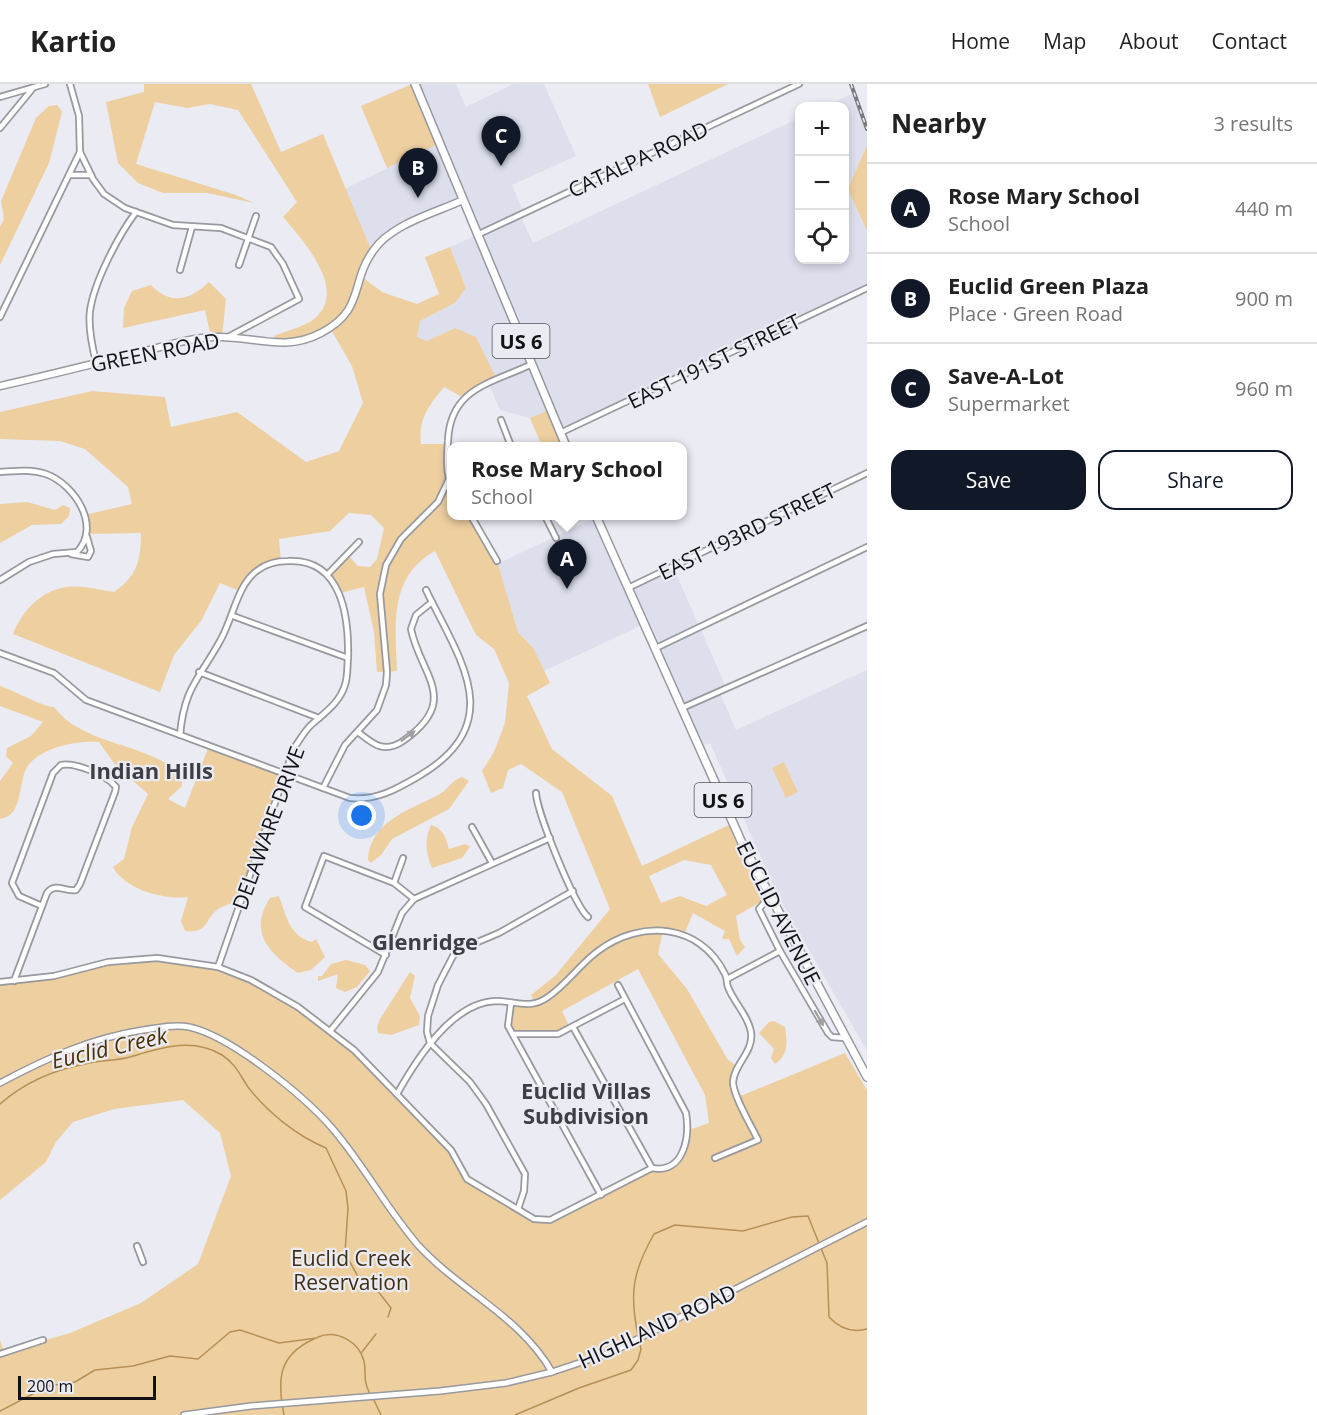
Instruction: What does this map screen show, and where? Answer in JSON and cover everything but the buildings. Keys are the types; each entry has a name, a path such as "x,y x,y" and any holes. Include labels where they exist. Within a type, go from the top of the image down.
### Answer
{"main road":[{"name":"US 6","path":"415,84 564,442"},
{"name":"GREEN ROAD","path":"0,386 192,340 228,337 280,345 318,335 330,328 354,303 364,268 372,252 382,241 406,226 463,200"},
{"name":"EUCLID AVENUE","path":"598,520 769,897 867,1077"}],"street":[{"path":"0,97 45,84"},
{"path":"70,84 79,116 80,152 91,175 104,194 136,212 173,225 192,228 215,227 248,237 271,247 278,254 299,299 228,337"},
{"name":"CATALPA ROAD","path":"477,235 799,84"},
{"path":"0,128 33,88"},
{"path":"0,317 80,152"},
{"path":"70,175 91,175"},
{"path":"96,362 90,311 94,295 136,212"},
{"path":"240,265 256,216"},
{"path":"180,270 192,228"},
{"name":"EAST 191ST STREET","path":"560,433 867,288"},
{"path":"447,442 448,429 458,403 469,393 530,365"},
{"path":"501,420 509,442"},
{"path":"447,448 447,469"},
{"path":"0,472 27,470 43,473 60,481 74,494 82,507 91,550 88,558 72,554 53,554 29,562 0,580"},
{"name":"EAST 193RD STREET","path":"628,588 867,473"},
{"path":"323,788 336,760 377,710 386,685 387,672 380,594 386,565 401,539 438,502 447,486"},
{"path":"473,520 497,561"},
{"path":"546,520 556,538"},
{"path":"72,554 77,552 86,534"},
{"path":"180,735 185,702 199,672 218,645 233,616 240,591 258,569 271,564 294,561 316,566 328,574 359,542"},
{"path":"656,648 867,547"},
{"name":"DELAWARE DRIVE","path":"218,967 294,748 309,728 334,706 343,691 348,676 346,617 343,601 328,574"},
{"path":"0,653 54,673 86,700 350,798 378,797 428,771 453,749 465,730 471,709 470,683 426,590"},
{"path":"358,732 373,745 389,747 403,741 424,723 432,704 434,687 411,629 416,615 432,602"},
{"path":"233,616 348,658"},
{"path":"682,708 867,626"},
{"path":"199,672 320,718"},
{"path":"14,981 51,888 57,886 69,891 76,890 80,884 116,787 112,783 69,764 61,765 53,773 12,883 19,896 42,906"},
{"path":"536,793 536,805 573,891 588,917"},
{"path":"472,827 492,863"},
{"path":"331,1030 378,972 402,913 414,898 550,838"},
{"path":"386,955 305,907 324,856 394,883 414,898"},
{"path":"394,883 403,858"},
{"path":"518,1209 524,1191 525,1174 470,1082 430,1043 427,1032 428,1016 438,986 453,956 461,949 499,933 573,891"},
{"path":"769,897 759,909 780,951 828,1033 832,1037 845,1038"},
{"path":"397,1094 430,1043 459,1016 477,1005 494,1001 526,1005 542,1001 604,946 627,935 650,930 674,931 693,939 708,950 727,979 728,988 748,1023 751,1038 748,1050 735,1074 733,1085 758,1140 716,1158"},
{"path":"727,979 780,951"},
{"path":"0,982 54,976 128,959 179,959 218,967 251,980 331,1030 451,1150 467,1179 534,1219 550,1220 652,1168 669,1167 679,1158 685,1148 689,1130 686,1113 623,1000 618,985"},
{"path":"513,1034 542,1036 558,1034 623,1000"},
{"path":"511,1003 506,1021 601,1195"},
{"path":"0,1083 54,1055 118,1034 168,1027 189,1027 208,1035 249,1057 307,1104 332,1128 364,1170 393,1214 428,1255 518,1329 533,1344 552,1372"},
{"path":"573,1027 652,1168"},
{"name":"HIGHLAND ROAD","path":"184,1415 251,1406 394,1395 506,1383 552,1372 612,1352 867,1221"},
{"path":"137,1246 143,1262"},
{"path":"0,1354 43,1340"}],"shaded area":[{"path":"415,84 456,84 466,107 513,84 544,84 576,156 512,185 524,213 520,215 533,243 795,120 795,264 849,264 849,191 867,231 867,288 560,433 549,410 530,418 500,410 489,384 455,328 427,341 417,338 420,321 455,303 466,288 450,247 477,235 463,200 394,232 372,252 344,189 440,143"},
{"path":"854,93 867,129 867,145 849,187 849,102 834,102"},
{"path":"591,520 598,520 628,588 673,567 727,689 720,693 736,730 867,670 867,1051 778,896 710,743 700,747 644,624 544,671 534,649 518,632 497,564"}],"green space":[{"name":"Euclid Creek Reservation","path":"144,84 251,84 281,152 323,134 372,252 362,277 382,292 417,304 439,294 425,257 450,247 466,288 455,303 420,321 417,337 427,341 455,328 476,337 497,380 464,398 444,387 423,420 421,444 447,444 447,520 479,520 475,522 497,561 518,632 534,649 550,683 527,696 552,749 612,796 642,866 733,823 769,897 736,916 740,940 745,947 737,956 729,939 722,939 725,931 693,913 684,935 663,930 658,954 687,989 728,1060 739,1067 733,1080 738,1097 845,1053 867,1090 867,1415 0,1415 0,1340 4,1352 70,1333 141,1303 198,1264 231,1176 220,1133 183,1100 114,1109 73,1122 56,1142 46,1162 0,1200 0,982 30,980 108,962 157,958 218,967 251,980 331,1030 451,1150 461,1173 534,1219 550,1220 652,1168 669,1165 681,1153 689,1130 709,1123 705,1095 638,969 562,1011 570,1028 558,1034 513,1034 508,1026 511,1003 535,1004 531,995 555,976 610,909 562,792 521,764 508,770 503,788 491,793 482,771 494,752 505,723 509,683 494,649 476,635 435,551 420,561 409,574 402,588 396,619 397,671 377,672 374,632 364,587 340,593 328,574 347,554 358,566 370,567 377,559 384,528 371,515 349,513 330,531 279,539 281,562 258,569 240,591 220,583 201,621 174,655 160,692 13,634 27,610 49,592 84,587 114,592 122,586 133,574 139,560 141,533 86,534 84,515 132,504 128,487 85,449 60,441 0,439 0,412 92,391 165,397 171,427 237,412 306,462 339,451 363,403 352,366 330,328 318,335 277,344 274,336 313,320 323,308 327,295 325,281 311,252 283,217 297,202 238,110 210,104 187,108 155,102 136,164 236,195 254,203 207,193 163,193 138,183 118,163 106,102 144,92","holes":["684,860 711,865 727,895 706,906 680,896 661,903 649,876"]},
{"path":"412,84 440,143 387,168 361,106"},
{"path":"648,84 728,84 660,117"},
{"path":"57,105 62,112 49,163 0,265 0,227 4,219 1,201 36,118 49,106"},
{"path":"867,145 867,231 849,191"},
{"path":"209,282 226,299 222,337 211,337 205,310 123,328 124,308 132,291 151,285 166,296 180,298 195,293"},
{"path":"549,410 564,442 540,442 530,418"},
{"path":"27,502 55,510 63,505 70,508 69,516 61,524 32,525 0,543 0,504"},
{"path":"0,686 54,707 66,720 98,737 167,764 181,774 182,786 168,799 185,808 209,746 286,775 240,906 232,903 221,907 202,928 185,931 181,921 188,897 168,897 146,892 119,875 113,867 124,859 132,827 148,794 116,766 99,742 80,742 58,747 31,762 26,769 19,799 13,812 0,819 0,781 13,763 6,756 7,748 31,736 43,722 0,706"},
{"path":"784,762 798,792 786,798 772,768"},
{"path":"462,777 469,781 449,809 392,839 381,855 371,863 368,860 370,846 384,826 405,811 440,794 455,780"},
{"path":"431,825 441,831 449,849 465,844 470,847 462,858 432,868 427,846 427,836"},
{"path":"279,896 293,930 304,939 312,942 316,939 325,957 311,970 298,973 278,958 265,941 261,922 264,910 270,898"},
{"path":"346,960 365,965 370,971 357,987 345,992 336,988 338,974 318,981 318,976 322,976 331,964"},
{"path":"410,972 415,976 410,998 420,1016 419,1025 391,1035 378,1033 377,1027 380,1019"},
{"path":"774,1021 785,1027 786,1043 783,1057 775,1064 771,1058 774,1049 759,1033 769,1022"}],"waterway":[{"name":"Euclid Creek","path":"0,1104 29,1084 73,1067 188,1045 199,1046 222,1055 234,1065 248,1087 273,1114 304,1137 326,1148 346,1191 348,1208 345,1253 362,1284 377,1290 391,1308 388,1317"},
{"name":"Euclid Creek","path":"638,1335 634,1307 635,1283 641,1259 654,1234 675,1225 743,1231 792,1217 808,1216 827,1263 829,1317 846,1329 867,1329"},
{"path":"0,1411 48,1386 75,1382 95,1370 133,1366 170,1356 198,1359 230,1332 240,1330 279,1343 317,1338"},
{"name":"Euclid Creek","path":"362,1352 376,1334"},
{"name":"Euclid Creek","path":"318,1337 340,1336 357,1348 364,1361 365,1380 370,1394"},
{"name":"Euclid Creek","path":"284,1415 281,1391 283,1370 293,1353 314,1339"},
{"name":"Euclid Creek","path":"515,1415 579,1388 631,1370 638,1360 641,1349 639,1340"},
{"name":"Euclid Creek","path":"373,1398 381,1415"}],"railway":[{"path":"851,84 867,129"}],"place":[{"name":"Save-A-Lot","path":"501,166"},
{"name":"Euclid Green Plaza","path":"418,198"},
{"name":"Rose Mary School","path":"567,589"}],"district":[{"name":"Indian Hills","path":"151,770"},
{"name":"Glenridge","path":"425,941"},
{"name":"Euclid Villas Subdivision","path":"586,1102"}]}
